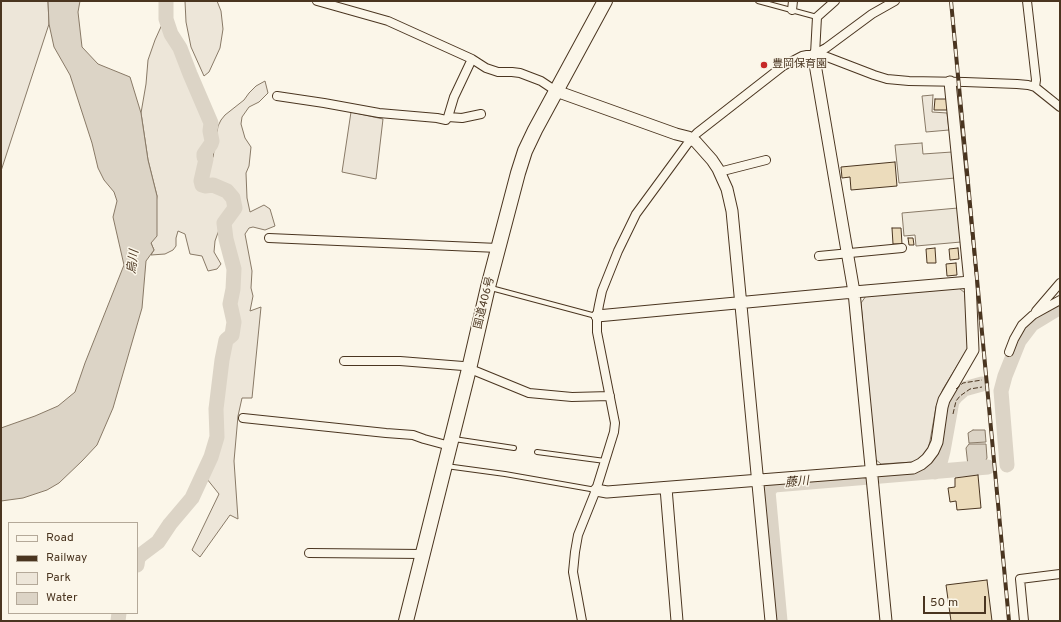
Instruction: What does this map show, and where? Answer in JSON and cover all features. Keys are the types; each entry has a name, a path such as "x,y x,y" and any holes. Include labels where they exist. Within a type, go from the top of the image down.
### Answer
{"highway":[{"name":"国道406号","path":"406,621 488,287 518,173 535,130 605,1"}],"street":[{"path":"317,1 388,21 472,59 493,71 520,73 541,81 556,91 691,139 696,142 707,154 719,172 727,189 732,211 770,621"},
{"path":"792,10 793,1"},
{"path":"835,1 818,18 815,54 854,292 886,621"},
{"path":"815,54 826,48 872,14 895,1"},
{"path":"1027,1 1036,80 1035,87"},
{"path":"582,621 573,572 575,552 580,530 596,490 614,432 615,423 598,343 596,325 602,291 618,251 636,214 691,139 783,66 802,56 815,54 828,57 874,76 887,79 1028,85 1035,87 1060,106"},
{"path":"448,117 454,97 472,59"},
{"path":"596,490 607,492 871,472 913,468 922,464 927,459 933,451 936,442 944,400 973,350 970,282 950,82"},
{"path":"277,96 324,103 379,114 446,120 448,117 462,118 481,114"},
{"path":"719,172 766,160"},
{"path":"269,238 498,248"},
{"path":"819,256 902,248"},
{"path":"597,316 970,282"},
{"path":"1009,352 1022,325 1060,283"},
{"path":"1032,315 1060,300"},
{"path":"344,361 400,361 463,366 529,392 572,396 610,396"},
{"path":"243,418 386,433 413,434 424,439 451,442"},
{"path":"666,488 677,621"},
{"path":"309,553 423,554"},
{"path":"1024,621 1020,579 1060,574"}],"lane":[{"path":"758,1 818,18"},
{"path":"488,287 597,316"},
{"path":"451,442 514,448"},
{"path":"537,452 605,461"},
{"path":"444,466 506,474 596,490"}],"green space":[{"path":"1,1 48,1 49,24 1,171"},
{"path":"185,1 217,1 221,11 223,29 220,48 209,72 204,76 191,47 186,22"},
{"path":"164,20 169,35 179,49 188,75 209,123 210,143 202,157 204,160 199,181 201,186 212,187 226,192 229,195 228,190 213,183 206,184 202,180 202,177 213,157 218,126 225,115 244,100 256,86 265,81 268,93 259,102 249,107 242,117 241,124 245,138 251,147 249,166 246,173 247,198 250,212 264,205 270,209 275,226 265,230 253,227 249,228 245,234 252,271 251,288 253,296 250,311 261,307 252,398 242,398 238,416 234,461 238,519 230,515 200,557 192,550 219,494 203,474 211,457 217,437 216,409 222,360 226,340 232,335 234,322 230,304 233,289 234,269 226,239 224,224 220,227 215,241 214,252 221,264 217,269 208,271 202,256 190,254 185,234 178,231 176,246 173,250 165,254 151,255 154,250 151,243 157,196 148,160 141,113 148,60"},
{"path":"933,95 932,112 947,113 949,130 926,132 922,96"},
{"path":"351,112 383,119 376,179 342,172"},
{"path":"959,288 965,293 968,348 943,389 939,399 936,407 928,449 919,460 913,462 881,464 875,459 861,303 866,296"}],"shaded area":[{"path":"922,143 923,154 952,152 955,178 899,183 895,145"},
{"path":"958,208 961,242 916,246 915,235 904,236 902,213"}],"water":[{"name":"烏川","path":"48,1 80,1 78,12 82,47 98,64 130,77 141,113 148,160 157,196 157,236 151,243 154,250 146,261 142,308 113,408 97,445 59,483 47,490 23,498 1,501 1,428 58,406 75,392 124,265 113,217 117,201 114,192 104,180 98,168 92,143 70,75 54,47 49,24"},
{"path":"973,430 985,430 986,442 969,443 968,433"},
{"path":"969,444 986,444 987,458 983,466 968,466 966,448"}],"building":[{"path":"935,99 947,99 947,110 934,110"},
{"path":"895,162 897,186 851,190 850,177 842,178 841,167"},
{"path":"892,228 901,228 902,244 893,244"},
{"path":"908,238 913,238 914,245 909,245"},
{"path":"935,248 936,263 927,263 926,249"},
{"path":"958,248 959,259 950,260 949,249"},
{"path":"956,263 957,275 947,276 946,264"},
{"path":"978,475 981,508 957,510 956,501 950,502 948,488 955,487 955,478"},
{"path":"987,580 992,621 951,621 946,585"}],"waterway":[{"path":"138,558 158,542 170,524 192,498 211,457 217,437 216,409 222,360 226,340 232,335 234,322 230,304 233,289 234,269 226,239 224,223 235,208 233,198 227,191 213,185 202,185 201,181 206,159 204,154 212,141 210,131 211,123 180,48 171,34 166,19 166,1"},
{"name":"藤川","path":"1007,465 1001,391 1005,376 1019,341 1032,324 1060,307"},
{"name":"藤川","path":"935,472 943,451 952,401 964,389 982,384"},
{"name":"藤川","path":"780,621 768,491 774,485 988,467"},
{"path":"118,621 119,614"}],"railway":[{"path":"951,1 1009,621"}],"fence":[{"path":"956,389 963,383 982,380"},
{"path":"953,414 956,401 960,396 970,389 982,387"}],"place":[{"name":"豊岡保育園","path":"764,65"}]}
